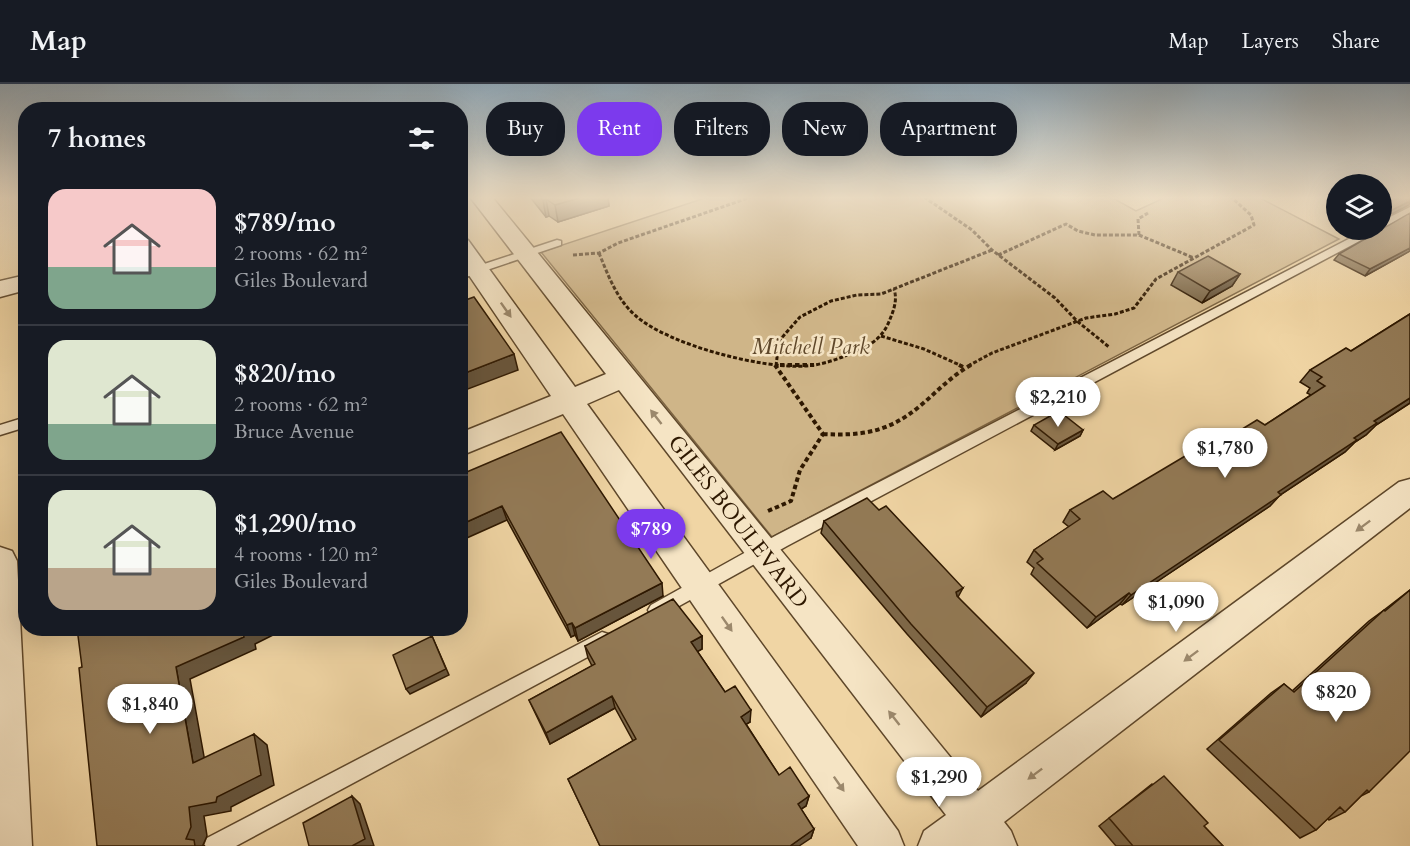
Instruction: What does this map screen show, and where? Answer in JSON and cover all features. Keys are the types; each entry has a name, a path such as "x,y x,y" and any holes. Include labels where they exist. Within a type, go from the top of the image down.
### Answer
{"street":[{"name":"GILES BOULEVARD","path":"509,233 986,832"},
{"path":"468,267 570,400 883,846"},
{"path":"0,289 18,284"},
{"path":"468,442 625,378"},
{"path":"939,846 986,832 1410,491"},
{"path":"0,561 9,630 11,846"}],"lane":[{"path":"645,617 763,551 1355,240"},
{"path":"468,264 526,254 557,243"},
{"path":"0,430 18,424"},
{"path":"215,846 613,633"}],"path":[{"path":"569,255 599,253 618,243 648,233"},
{"path":"975,233 998,255 1055,298 1077,321 1125,360"},
{"path":"998,255 1047,233"},
{"path":"1085,233 1095,235 1139,235 1194,258"},
{"path":"823,434 855,436 885,428 918,408 956,373 992,353 1077,321 1134,308 1156,279 1243,233"},
{"path":"823,434 775,365 779,341 800,317 831,301 857,295 881,294 992,250"},
{"path":"599,253 613,288 636,317 668,335 711,350 775,365 806,366 824,363 858,351 881,336 897,297 894,289"},
{"path":"881,336 936,353 965,368"},
{"path":"759,514 791,501 800,470 823,434"}],"green space":[{"name":"Mitchell Park","path":"600,233 1326,233 1326,240 1337,240 772,537 541,252"}],"building":[{"path":"1392,233 1410,233 1410,248 1370,269 1339,254 1363,240 1392,240"},
{"path":"1208,256 1240,274 1210,291 1178,272"},
{"path":"474,297 514,354 468,372 468,299"},
{"path":"1410,314 1410,398 1374,421 1377,423 1354,438 1357,440 1278,492 1281,495 1131,595 1129,593 1096,617 1037,563 1043,559 1034,550 1080,519 1070,510 1103,491 1113,499 1202,446 1208,450 1257,420 1265,425 1325,386 1317,381 1322,377 1310,370 1346,348 1351,351"},
{"path":"1059,411 1083,430 1058,444 1034,425"},
{"path":"561,432 662,583 575,628 572,623 567,625 502,506 468,521 468,471"},
{"path":"867,498 879,510 886,506 963,588 956,592 957,596 1034,673 987,707 911,624 824,521"},
{"path":"1410,590 1410,751 1369,792 1367,790 1345,812 1340,807 1316,830 1219,740 1284,684 1294,692 1384,610"},
{"path":"673,599 702,636 691,642 725,692 735,686 751,710 741,717 779,775 790,767 809,796 798,804 814,829 790,846 600,846 568,779 636,739 612,696 546,733 529,700 595,664 585,646"},
{"path":"78,636 244,636 176,667 193,763 254,734 261,775 217,797 216,802 189,807 191,827 186,839 194,840 195,846 97,846 79,668 82,667"},
{"path":"432,636 446,669 406,689 393,655"},
{"path":"1164,776 1208,823 1204,826 1223,846 1133,846 1109,818"},
{"path":"352,796 365,839 352,846 309,846 303,823"}]}
